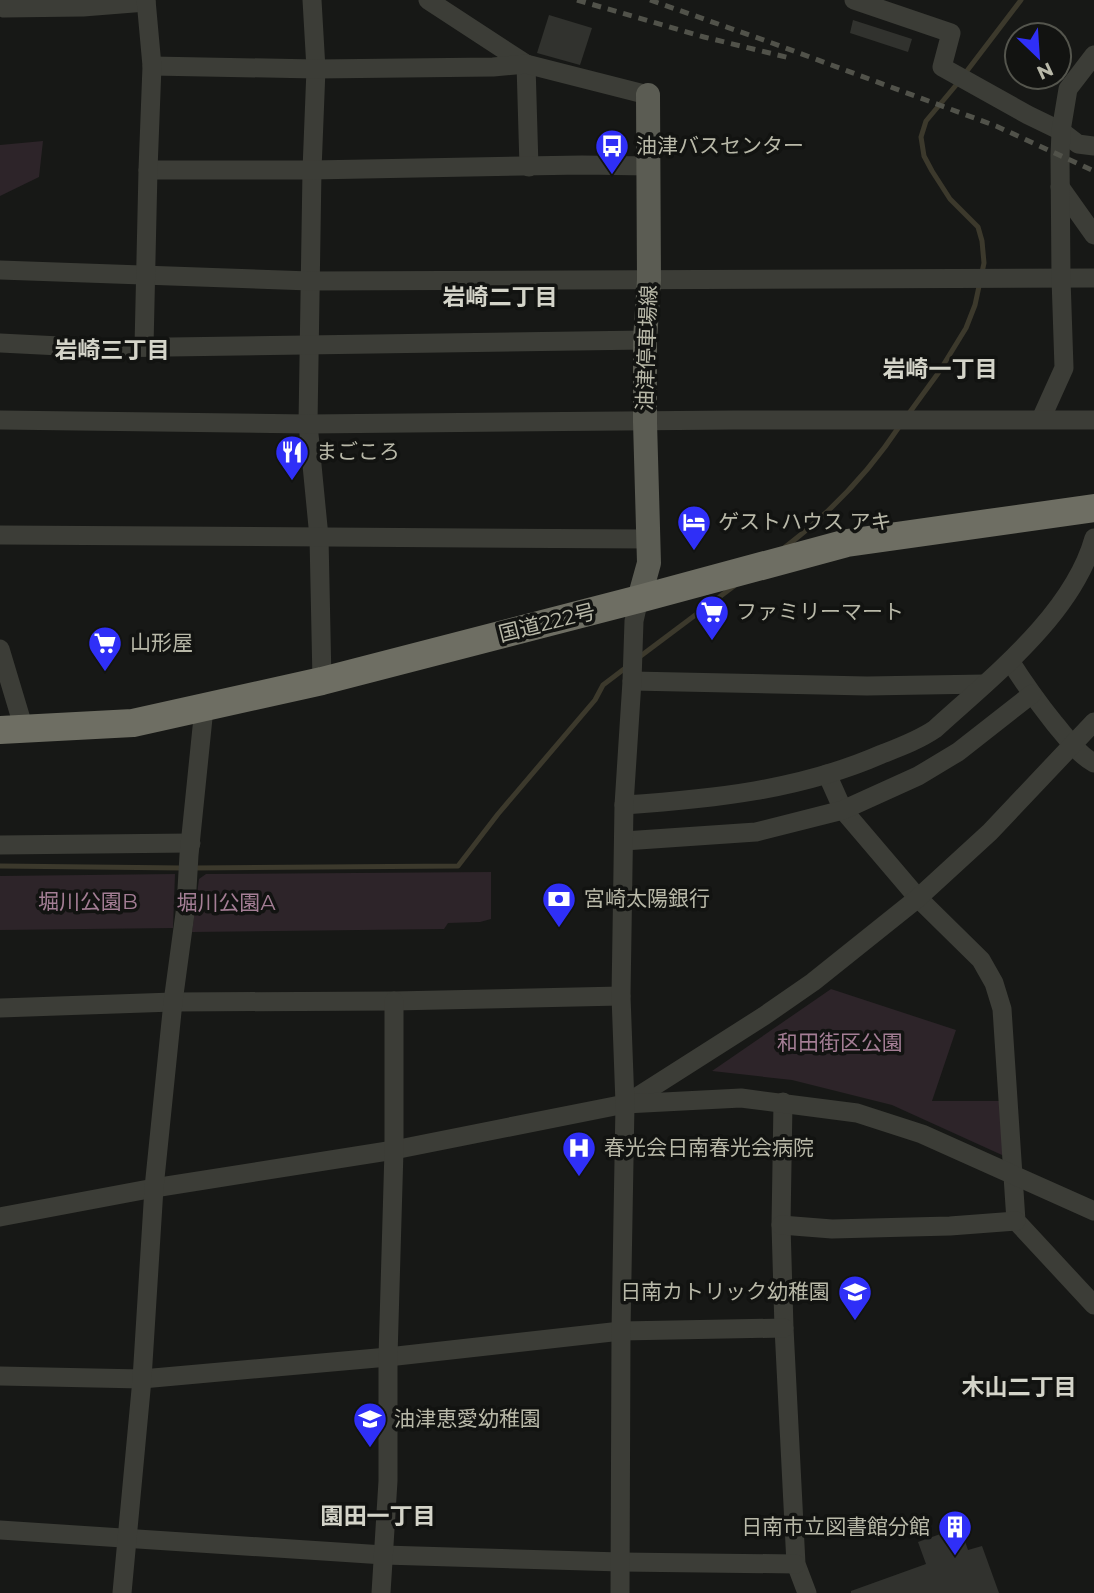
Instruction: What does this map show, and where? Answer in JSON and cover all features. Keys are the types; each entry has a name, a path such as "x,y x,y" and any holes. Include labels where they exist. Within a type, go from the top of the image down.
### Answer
{"highway":[{"name":"国道222号","path":"12,730 133,723 322,681 847,543 1094,508"}],"main road":[{"name":"油津停車場線","path":"639,599 649,563 645,422 645,340 649,280 648,95"}],"street":[{"path":"4,0 4,8 83,7 146,1 152,66 144,347"},
{"path":"312,0 316,69 308,424 319,537 322,681"},
{"path":"428,0 526,64 648,95"},
{"path":"854,0 951,33 942,67 1061,131 1078,144 1094,146"},
{"path":"1041,419 1064,368 1061,131 1068,89 1094,55"},
{"path":"152,66 316,69 493,67 526,64"},
{"path":"526,64 529,167"},
{"path":"148,170 649,166"},
{"path":"1060,187 1094,235"},
{"path":"0,270 310,281 1094,278"},
{"path":"0,343 100,348 645,340"},
{"path":"0,420 308,424 1094,420"},
{"path":"0,535 648,539"},
{"path":"624,805 691,801 804,782 861,763 923,737 1010,661 1048,619 1076,581 1094,538"},
{"path":"620,1593 625,1104 621,996 624,805 634,621 639,599"},
{"path":"0,649 12,730"},
{"path":"1010,661 1072,745 1094,763"},
{"path":"632,681 985,684"},
{"path":"624,841 756,832 844,810 918,776 958,752 1032,694"},
{"path":"122,1593 142,1379 154,1188 186,906 204,708"},
{"path":"625,1104 813,982 918,898 990,832 1094,722"},
{"path":"827,774 844,810 918,898 981,960 993,983 1002,1009 1016,1221 1094,1305"},
{"path":"0,845 190,849"},
{"path":"0,1008 173,1002 621,996"},
{"path":"381,1593 388,1481 394,1001"},
{"path":"0,1217 154,1188 394,1150 625,1104 741,1098 857,1113 922,1134 1094,1210"},
{"path":"783,1102 781,1225 784,1328 796,1564 807,1593"},
{"path":"781,1225 832,1229 950,1226 1016,1221"},
{"path":"0,1376 142,1379 388,1357 621,1331 784,1328"},
{"path":"0,1530 384,1555 796,1564"}],"green space":[{"path":"43,141 39,177 0,196 0,145"},
{"name":"堀川公園A","path":"491,872 491,919 480,922 448,923 444,929 192,932 199,879 206,874"},
{"name":"堀川公園B","path":"175,874 173,928 0,930 0,876"},
{"name":"和田街区公園","path":"831,989 956,1030 932,1101 1009,1101 1013,1160 892,1105 792,1080 712,1071"}],"building":[{"path":"549,15 592,28 580,65 537,53"},
{"path":"853,20 912,39 908,52 850,33"},
{"name":"日南市立図書館分館","path":"960,1527 968,1550 982,1546 999,1593 851,1593 926,1564 918,1542"}],"waterway":[{"path":"907,416 966,328 975,305 984,263 978,227 950,199 932,171 924,156 921,137 926,121 1021,0"},
{"path":"784,548 848,491 901,424"},
{"path":"638,658 734,586"},
{"path":"193,868 458,866 498,814 595,700 603,685 628,666"},
{"path":"0,866 183,868"}],"railway":[{"path":"577,0 704,37 790,58"},
{"path":"650,0 996,126 1094,171"}],"place":[{"name":"油津バスセンター","path":"612,176"},
{"name":"まごころ","path":"292,482"},
{"name":"ゲストハウス アキ","path":"694,552"},
{"name":"ファミリーマート","path":"712,642"},
{"name":"山形屋","path":"105,673"},
{"name":"宮崎太陽銀行","path":"559,929"},
{"name":"春光会日南春光会病院","path":"579,1178"},
{"name":"日南カトリック幼稚園","path":"855,1322"},
{"name":"油津恵愛幼稚園","path":"370,1449"},
{"name":"日南市立図書館分館","path":"955,1557"}],"district":[{"name":"岩崎二丁目","path":"500,297"},
{"name":"岩崎三丁目","path":"112,350"},
{"name":"岩崎一丁目","path":"940,369"},
{"name":"木山二丁目","path":"1019,1387"},
{"name":"園田一丁目","path":"378,1516"}]}
